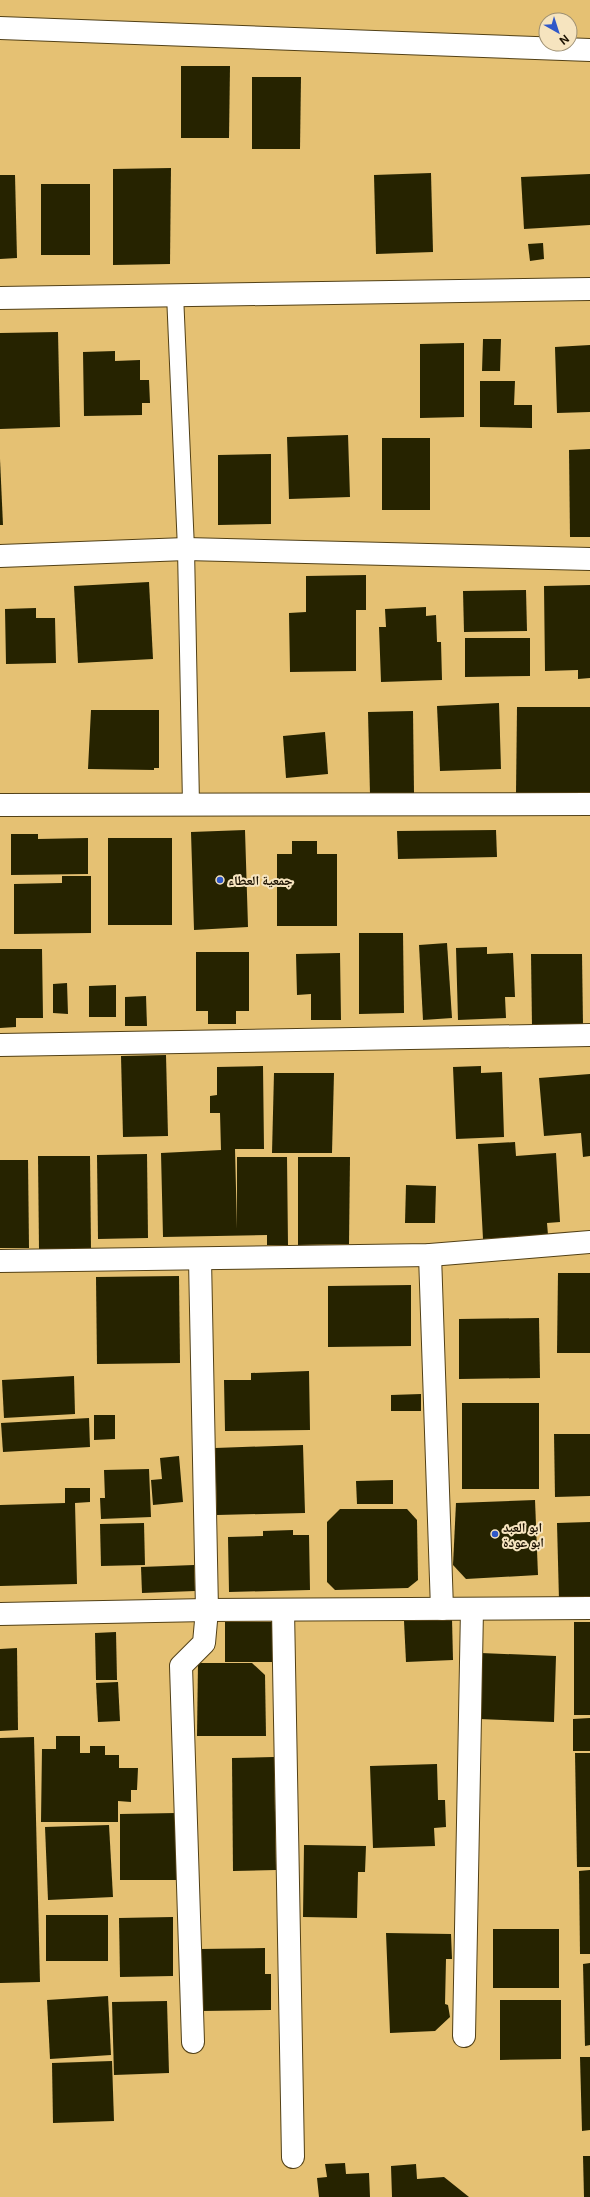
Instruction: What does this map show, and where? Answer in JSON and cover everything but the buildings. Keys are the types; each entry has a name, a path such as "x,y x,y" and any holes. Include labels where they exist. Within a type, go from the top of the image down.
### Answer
{"street":[{"path":"0,28 590,50"},
{"path":"0,298 175,294 590,289"},
{"path":"0,556 186,549 590,559"},
{"path":"0,805 590,804"},
{"path":"0,1045 590,1035"},
{"path":"0,1261 430,1255 590,1242"},
{"path":"430,1255 442,1609"},
{"path":"193,2042 181,1666 204,1643 207,1610 200,1259"},
{"path":"0,1614 207,1610 590,1608"},
{"path":"464,2036 472,1609"},
{"path":"283,1610 293,2157"}],"lane":[{"path":"175,294 186,549 191,804"}],"place":[{"name":"جمعية العطاء","path":"220,880"},
{"name":"ابو العبد ابو عودة","path":"495,1534"}]}
